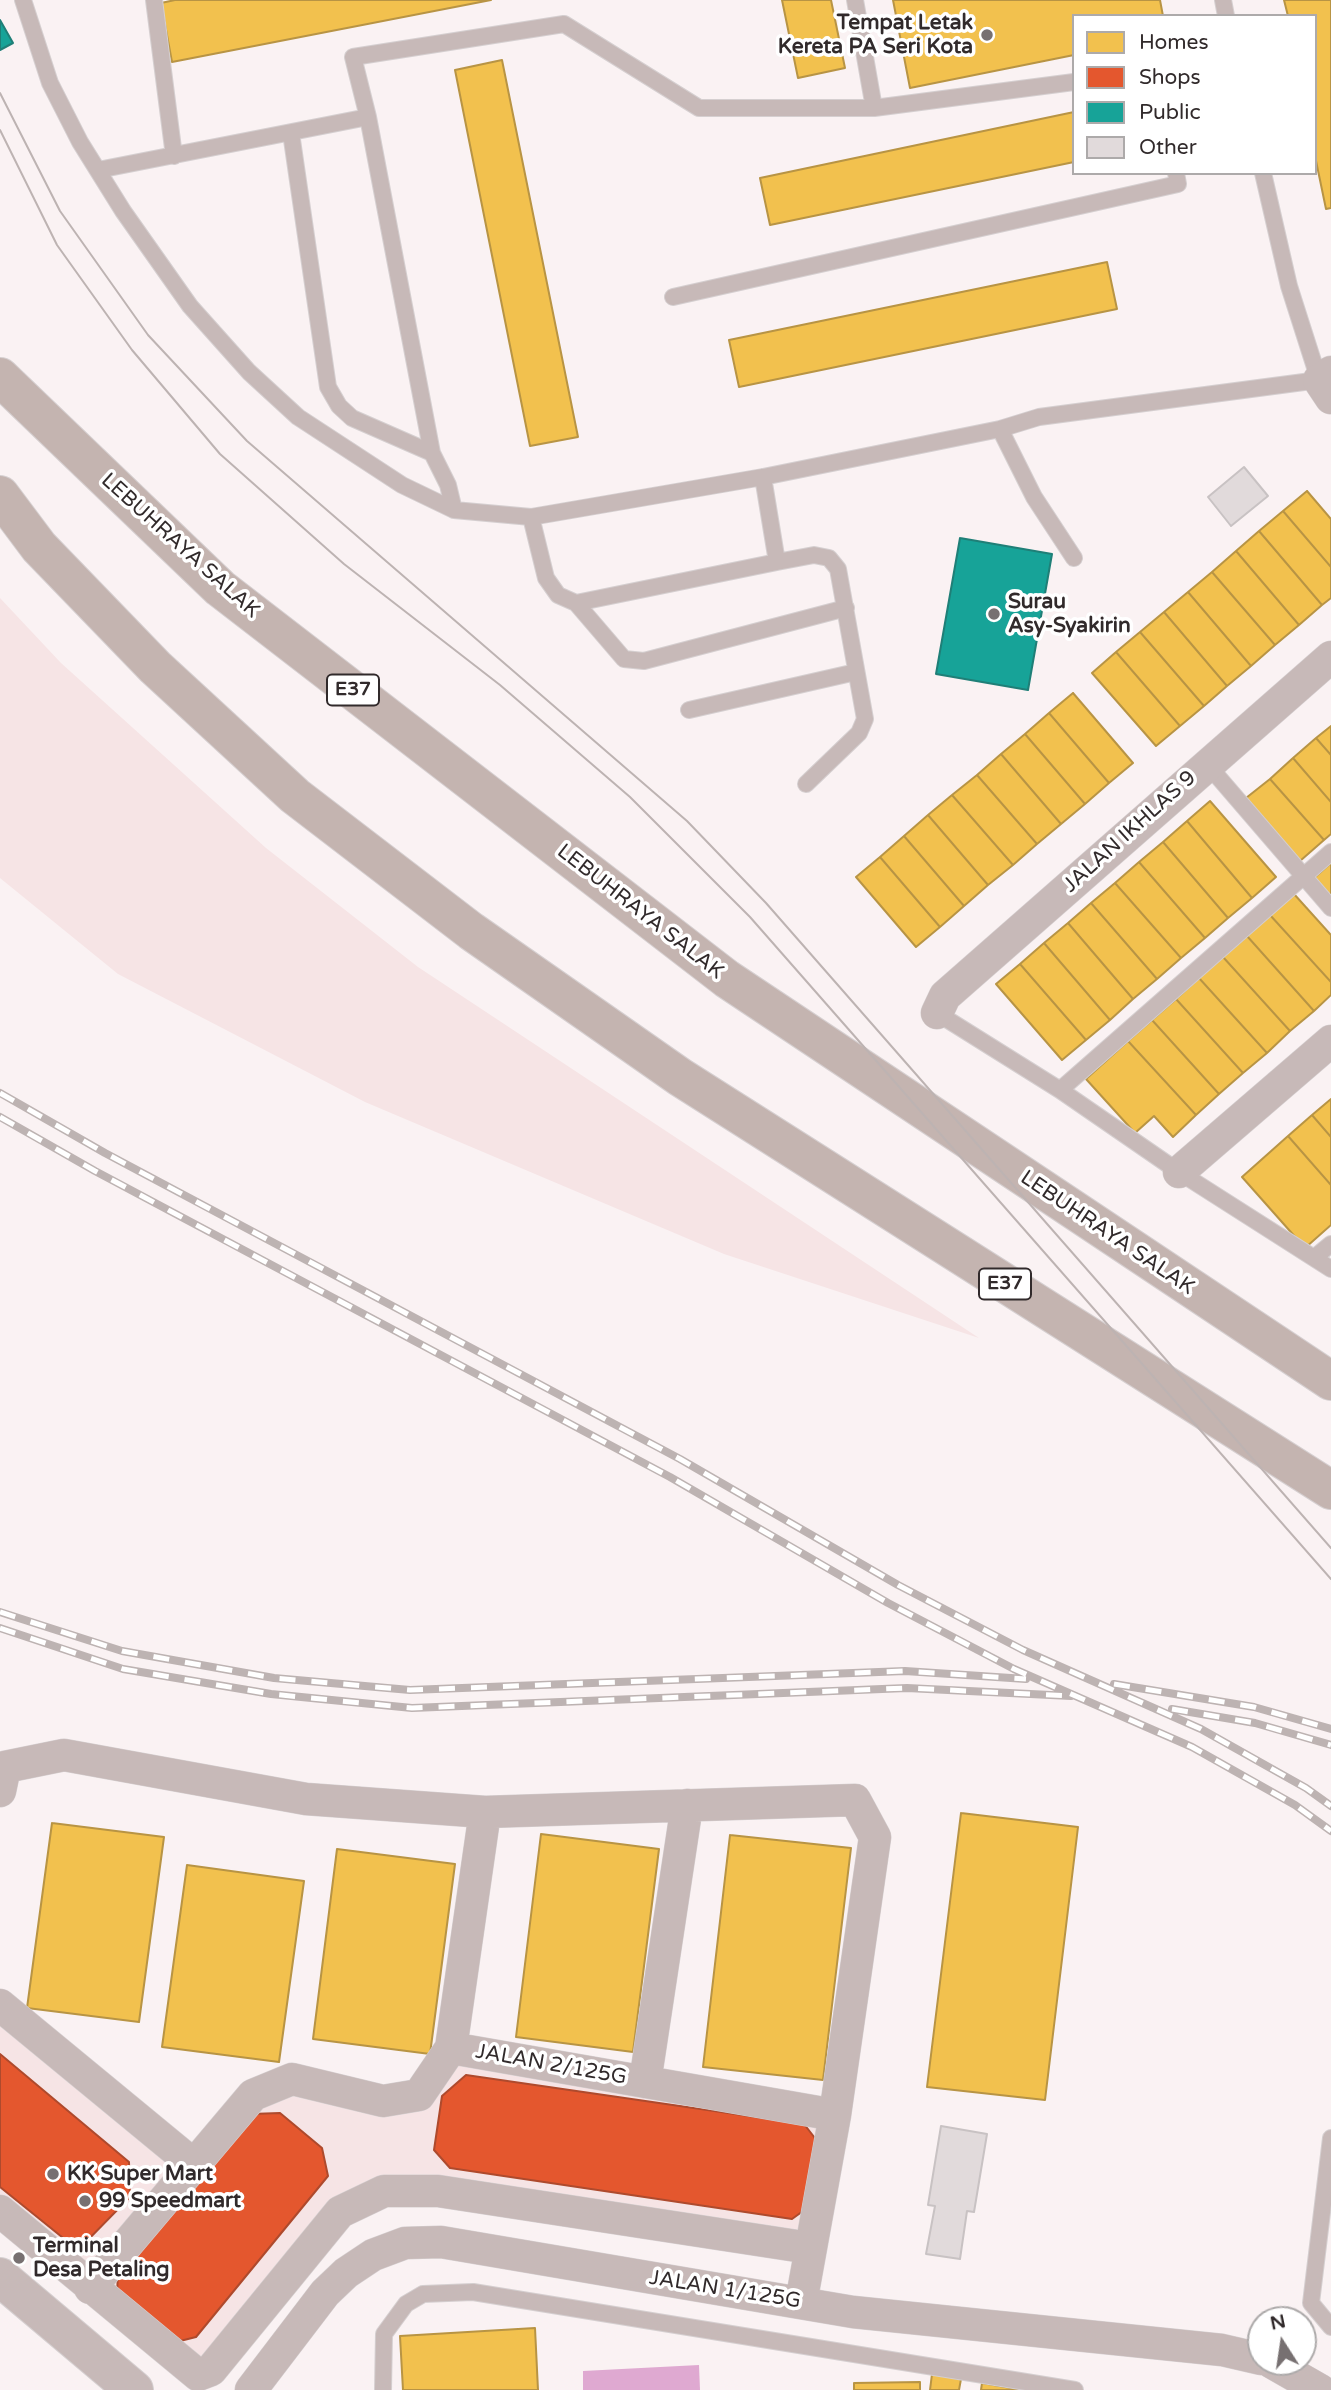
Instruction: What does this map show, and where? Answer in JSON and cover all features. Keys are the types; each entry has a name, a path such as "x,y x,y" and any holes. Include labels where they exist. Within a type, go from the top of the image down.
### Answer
{"highway":[{"name":"LEBUHRAYA SALAK","path":"0,377 220,588 727,979 1331,1381"},
{"name":"E37","path":"0,495 39,547 155,667 275,778 471,931 680,1077 1331,1490"}],"street":[{"name":"JALAN IKHLAS 9","path":"937,1013 945,996 1331,657"},
{"path":"1179,1171 1331,1041"},
{"path":"0,1791 5,1768 64,1755 306,1799 485,1812 855,1800 874,1837 835,2115 801,2303"},
{"path":"645,2082 687,1805"},
{"path":"451,2048 485,1812"},
{"path":"0,2005 194,2165"},
{"name":"JALAN 2/125G","path":"90,2288 253,2095 292,2079 383,2101 419,2095 451,2048 835,2115"},
{"path":"0,2211 198,2375 211,2370 340,2212 384,2190 438,2191 810,2248"},
{"name":"JALAN 1/125G","path":"251,2390 325,2293 373,2255 405,2243 441,2242 853,2312 1222,2350 1247,2356"},
{"path":"0,2277 134,2390"},
{"path":"1295,2376 1319,2390"}],"lane":[{"path":"23,0 50,83 98,170 190,306 249,372 298,417 402,485 454,510 531,517 762,477 1000,429 1039,417 1327,383 1289,286 1263,175"},
{"path":"154,0 174,156"},
{"path":"855,0 874,108"},
{"path":"454,510 448,485 432,453 368,117 354,57 564,24 699,108 874,108 1072,82"},
{"path":"98,170 368,117"},
{"path":"291,133 328,387 338,406 352,418 432,453"},
{"path":"673,297 1178,184 1176,175"},
{"path":"1000,429 1034,497 1074,558"},
{"path":"762,477 777,562"},
{"path":"531,517 547,579 558,595 576,603 624,659 644,661 846,608"},
{"path":"576,603 814,555 829,558 838,569 865,719 859,733 806,784"},
{"path":"689,710 856,672"},
{"path":"1207,764 1331,908"},
{"path":"1060,1090 1331,852"},
{"path":"937,1013 1060,1090 1331,1269"},
{"path":"1314,1258 1331,1244"},
{"path":"1331,2138 1311,2303 1331,2327"},
{"path":"383,2390 384,2334 406,2304 423,2294 473,2292 1075,2390"}],"shaded area":[{"path":"0,598 61,663 266,848 418,967 979,1338 724,1254 365,1102 118,974 0,878"},
{"path":"0,2020 190,2178 256,2101 294,2090 384,2113 455,2061 821,2123 801,2235 383,2180 201,2366 0,2200"},
{"path":"699,2365 700,2390 583,2390 583,2371"}],"building: Homes":[{"path":"175,0 491,0 172,62 161,3"},
{"path":"782,0 831,0 845,68 798,78"},
{"name":"Tempat Letak Kereta PA Seri Kota","path":"893,0 1160,0 1163,14 1072,14 1072,55 910,88"},
{"path":"1284,0 1331,0 1331,208 1326,209 1317,166 1317,14 1288,14"},
{"path":"502,60 578,437 530,446 455,70"},
{"path":"1072,112 1072,162 770,225 760,178"},
{"path":"1107,262 1117,309 739,387 729,340"},
{"path":"1307,491 1331,519 1331,567 1283,511"},
{"path":"1283,511 1331,567 1331,598 1322,605 1259,531"},
{"path":"1259,531 1322,605 1299,625 1236,551"},
{"path":"1236,551 1299,625 1275,645 1212,572"},
{"path":"1212,572 1275,645 1251,666 1188,592"},
{"path":"1188,592 1251,666 1227,686 1164,612"},
{"path":"1164,612 1227,686 1204,706 1140,632"},
{"path":"1140,632 1204,706 1180,726 1116,652"},
{"path":"1116,652 1180,726 1156,746 1092,673"},
{"path":"1073,693 1133,763 1109,783 1049,713"},
{"path":"1049,713 1109,783 1085,804 1025,734"},
{"path":"1331,726 1331,755 1316,738"},
{"path":"1025,734 1085,804 1061,824 1001,754"},
{"path":"1316,738 1331,755 1331,802 1293,758"},
{"path":"1001,754 1061,824 1037,844 977,775"},
{"path":"1293,758 1331,802 1331,834 1324,840 1270,779"},
{"path":"977,775 1037,844 1013,865 952,795"},
{"path":"1270,779 1324,840 1300,861 1246,798"},
{"path":"952,795 1013,865 988,885 928,815"},
{"path":"1210,801 1276,877 1252,898 1187,821"},
{"path":"928,815 988,885 964,906 904,836"},
{"path":"1187,821 1252,898 1228,918 1163,842"},
{"path":"904,836 964,906 940,927 880,857"},
{"path":"1163,842 1228,918 1205,938 1139,862"},
{"path":"880,857 940,927 916,947 856,877"},
{"path":"1139,862 1205,938 1181,958 1115,883"},
{"path":"1331,863 1331,897 1314,878"},
{"path":"1115,883 1181,958 1157,979 1091,903"},
{"path":"1294,894 1331,935 1331,982 1270,915"},
{"path":"1091,903 1157,979 1133,999 1068,923"},
{"path":"1270,915 1331,982 1331,995 1314,1011 1247,936"},
{"path":"1068,923 1133,999 1110,1020 1044,943"},
{"path":"1247,936 1314,1011 1290,1031 1223,957"},
{"path":"1044,943 1110,1020 1086,1040 1020,964"},
{"path":"1223,957 1290,1031 1267,1053 1199,978"},
{"path":"1020,964 1086,1040 1062,1060 996,984"},
{"path":"1199,978 1267,1053 1243,1073 1176,999"},
{"path":"1176,999 1243,1073 1219,1094 1152,1020"},
{"path":"1152,1020 1219,1094 1196,1115 1128,1041"},
{"path":"1128,1041 1196,1115 1173,1137 1154,1116 1135,1133 1086,1079"},
{"path":"1331,1099 1331,1137 1312,1115"},
{"path":"1312,1115 1331,1137 1331,1185 1288,1136"},
{"path":"1288,1136 1331,1185 1331,1225 1305,1248 1242,1177"},
{"path":"961,1813 1078,1827 1045,2100 927,2087"},
{"path":"52,1823 164,1837 139,2022 27,2008"},
{"path":"541,1834 659,1849 633,2052 516,2037"},
{"path":"730,1835 851,1848 823,2080 703,2067"},
{"path":"337,1849 455,1864 430,2054 313,2039"},
{"path":"187,1865 304,1881 279,2062 162,2047"},
{"path":"535,2328 538,2390 403,2390 400,2336"},
{"path":"932,2374 961,2379 959,2390 930,2390"},
{"path":"920,2382 920,2390 854,2390 854,2383"},
{"path":"982,2383 1022,2390 981,2390"}],"building: Shops":[{"path":"0,2054 129,2162 130,2197 78,2250 0,2187"},
{"path":"466,2075 804,2124 818,2142 810,2206 792,2219 450,2168 434,2150 442,2096"},
{"path":"280,2113 322,2148 328,2176 196,2337 168,2344 117,2298 118,2267 251,2114"}],"building: Public":[{"path":"0,20 13,43 0,50"},
{"name":"Surau Asy-Syakirin","path":"960,538 1052,554 1028,690 936,674"}],"building: Other":[{"path":"1244,467 1268,496 1231,526 1208,497"},
{"path":"941,2126 987,2134 974,2212 967,2211 960,2259 926,2254 935,2206 928,2205"}],"tram line":[{"path":"0,93 60,211 148,335 247,441 687,821 766,903 1331,1548"},
{"path":"0,130 57,245 132,350 220,454 344,564 500,685 630,797 750,917 1331,1579"}],"railway":[{"path":"0,1093 105,1153 680,1459 898,1585 1023,1650 1201,1729 1306,1788 1331,1806"},
{"path":"0,1117 95,1171 670,1477 888,1603 1014,1669 1192,1747 1295,1805 1331,1831"},
{"path":"0,1612 122,1651 274,1678 410,1690 905,1671 1026,1679"},
{"path":"0,1628 123,1669 271,1694 412,1708 907,1688 1071,1696"},
{"path":"1114,1684 1254,1707 1331,1729"},
{"path":"1172,1709 1255,1723 1331,1745"}],"place":[{"name":"Tempat Letak Kereta PA Seri Kota","path":"987,35"},
{"name":"Surau Asy-Syakirin","path":"994,614"},
{"name":"KK Super Mart","path":"53,2174"},
{"name":"99 Speedmart","path":"85,2201"},
{"name":"Terminal Desa Petaling","path":"19,2258"}]}
